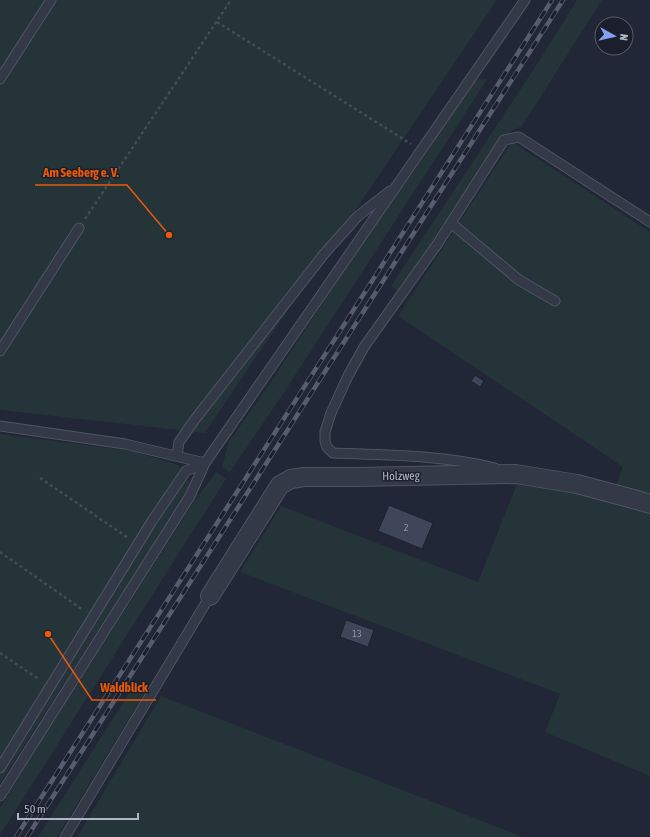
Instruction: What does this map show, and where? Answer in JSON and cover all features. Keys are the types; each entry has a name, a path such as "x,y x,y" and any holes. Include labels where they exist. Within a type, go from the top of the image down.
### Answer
{"street":[{"name":"Holzweg","path":"210,596 280,485 291,480 304,477 516,474 577,484 650,504"}],"lane":[{"path":"0,80 51,0"},
{"path":"0,796 190,496 205,463 525,0"},
{"path":"516,474 482,465 412,456 333,453 327,447 325,432 331,413 348,376 364,347 451,223 504,140 519,137 650,222"},
{"path":"177,456 179,442 196,418 324,254 358,216 397,185"},
{"path":"451,223 519,280 555,301"},
{"path":"0,351 79,228"},
{"path":"0,426 125,444 205,463"},
{"path":"0,768 138,544 186,471 205,463"},
{"path":"65,837 210,596"}],"path":[{"path":"79,228 231,0"},
{"path":"217,22 421,151"},
{"path":"40,478 138,544"},
{"path":"0,552 93,617"},
{"path":"0,653 50,687"}],"shaded area":[{"path":"0,0 497,0 205,433 0,410"},
{"path":"577,0 602,0 522,126 513,130 501,139 398,292 391,286 539,61"},
{"path":"477,78 486,79 486,81 285,391 230,472 222,467 229,441 258,401 383,212 415,170"},
{"path":"512,142 650,232 650,776 545,732 560,694 240,572 281,506 478,582 518,481 615,487 623,467 398,316"},
{"path":"0,434 133,451 178,465 192,486 0,783"},
{"path":"216,472 226,479 0,835 0,808 39,744 195,500"},
{"path":"136,682 147,689 57,837 38,837"},
{"path":"161,696 523,837 77,837"}],"building":[{"path":"475,375 484,381 480,387 471,381"},
{"path":"389,505 433,523 422,549 378,531"},
{"path":"346,620 374,630 368,647 340,637"}],"railway":[{"path":"16,837 552,0"},
{"path":"27,837 563,0"}],"place":[{"name":"Am Seeberg e. V.","path":"169,235"},
{"name":"Waldblick","path":"48,634"}]}
